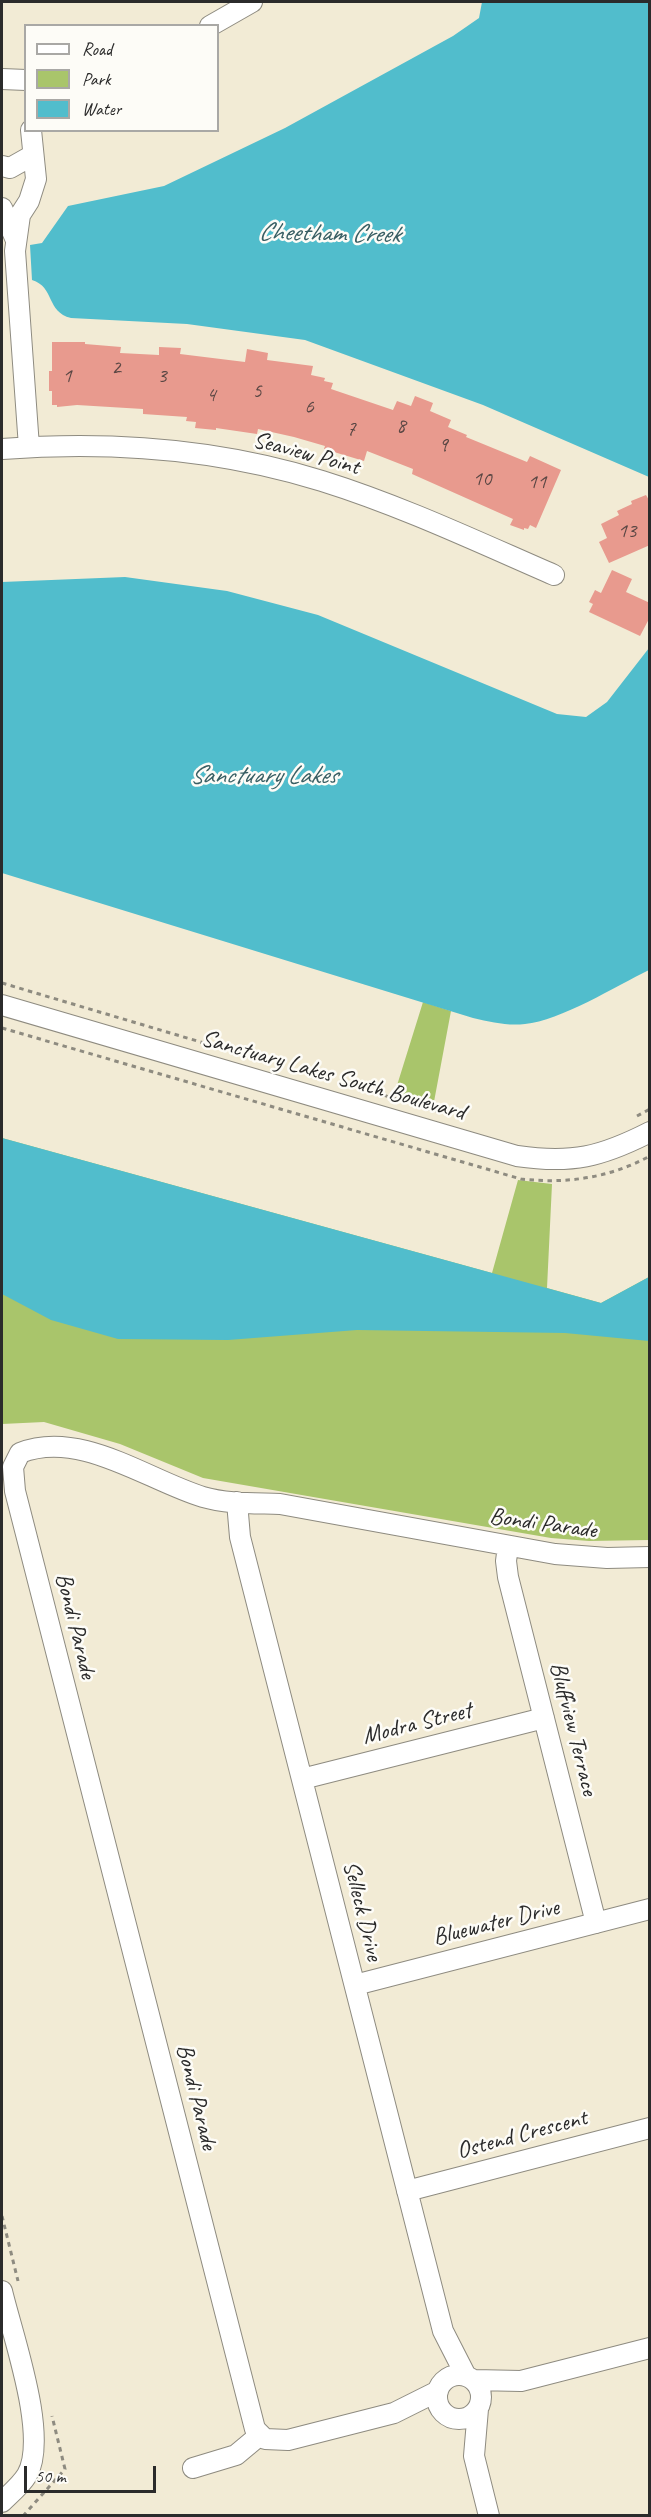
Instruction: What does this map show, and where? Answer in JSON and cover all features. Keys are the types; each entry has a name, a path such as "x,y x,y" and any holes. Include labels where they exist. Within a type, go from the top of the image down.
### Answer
{"street":[{"path":"214,24 252,2"},
{"path":"2,80 24,80"},
{"path":"29,447 15,245 20,215 36,179 31,132"},
{"path":"2,166 10,168 33,155"},
{"path":"2,208 15,245"},
{"name":"Seaview Point","path":"2,449 29,447 138,448 195,454 287,472 321,481 407,511 554,575"},
{"name":"Sanctuary Lakes South Boulevard","path":"2,1005 517,1156 560,1161 593,1156 624,1145 650,1132"},
{"name":"Bondi Parade","path":"260,2435 252,2421 246,2398 15,1491 13,1467 20,1453 40,1446 58,1446 111,1459 204,1497 237,1502 280,1504 508,1546 582,1557 650,1557"},
{"name":"Selleck Drive","path":"237,1502 240,1537 443,2331 470,2378 481,2391 474,2456"},
{"name":"Bluffview Terrace","path":"508,1546 506,1561 508,1577 597,1923"},
{"name":"Modra Street","path":"303,1779 544,1718"},
{"name":"Bluewater Drive","path":"355,1985 650,1910"},
{"name":"Ostend Crescent","path":"407,2191 650,2128"},
{"path":"2,2291 35,2429 33,2458 27,2475 2,2502"},
{"name":"Selleck Drive","path":"443,2331 439,2404 450,2416 474,2456 489,2516"},
{"path":"394,2413 466,2417 521,2381 650,2348"},
{"path":"193,2468 236,2455 260,2435 270,2441 288,2440 394,2413 440,2387 453,2376 521,2381"}],"path":[{"path":"2,983 212,1046"},
{"path":"357,1088 444,1114"},
{"path":"635,1117 650,1109"}],"green space":[{"path":"423,1002 451,1011 433,1107 394,1095"},
{"path":"2,1138 492,1273 518,1180 552,1184 547,1288 601,1303 649,1277 649,1540 589,1541 551,1538 203,1478 120,1444 44,1422 2,1424"}],"water":[{"name":"Cheetham Creek","path":"482,2 649,2 649,477 483,405 305,340 187,324 71,318 58,311 44,288 32,280 30,245 42,243 68,206 164,186 285,128 453,36 479,18"},
{"name":"Sanctuary Lakes","path":"125,577 227,591 318,615 557,714 586,717 607,702 649,648 649,970 554,1017 525,1024 499,1023 473,1018 2,873 2,582"},
{"path":"2,1138 601,1303 649,1277 649,1341 565,1333 357,1330 228,1340 118,1339 51,1320 2,1294"}],"building":[{"path":"52,342 85,342 85,344 121,347 120,353 159,355 159,347 181,348 180,354 245,362 247,349 268,353 267,360 313,366 311,375 325,378 324,381 333,383 331,389 393,410 397,401 411,406 415,396 433,403 430,411 451,420 448,427 467,435 466,437 527,462 530,456 561,470 536,528 530,525 524,530 510,525 513,519 412,474 413,469 367,451 364,461 324,449 325,446 258,429 257,434 216,428 216,430 195,428 196,422 186,421 187,417 143,414 143,409 77,405 57,407 57,405 52,405 52,391 49,391"},
{"path":"646,495 650,502 650,545 609,563 599,542 607,538 601,524 619,515 617,511 632,504 631,501"},
{"path":"612,570 632,579 626,592 650,603 650,617 640,636 589,612 593,604 589,602 595,590 601,593"}]}
